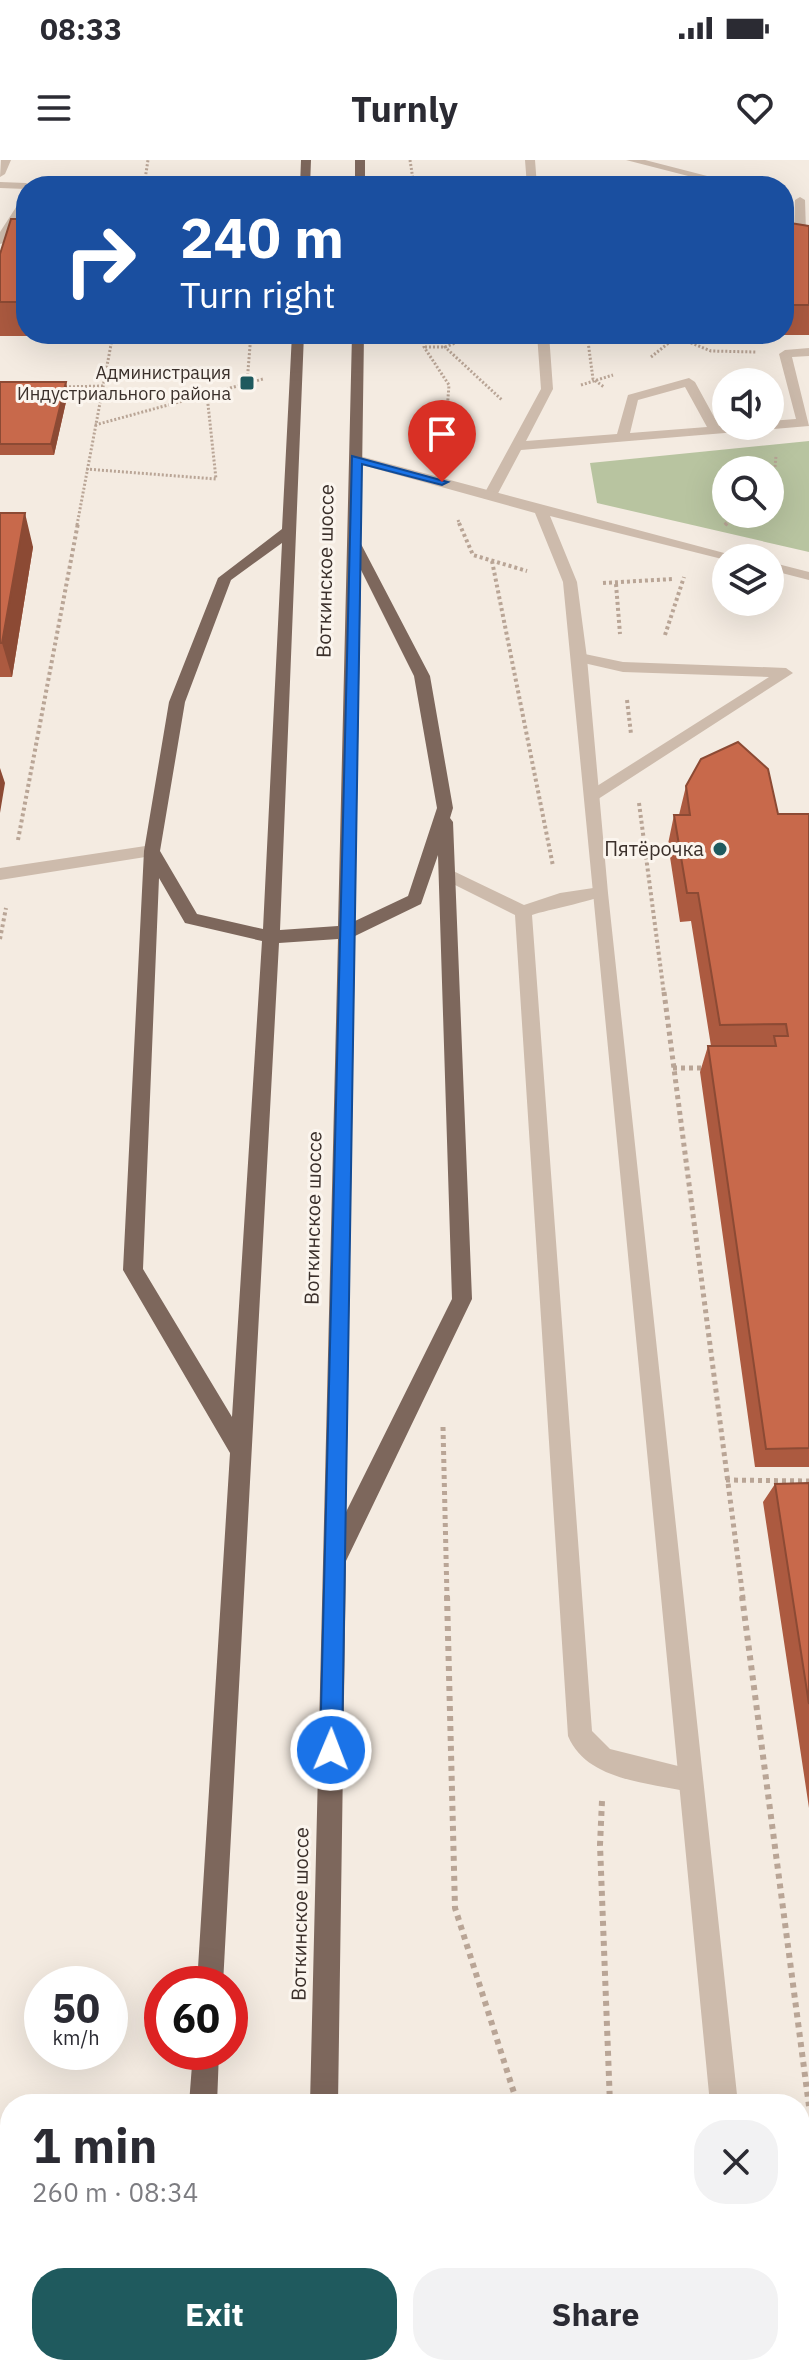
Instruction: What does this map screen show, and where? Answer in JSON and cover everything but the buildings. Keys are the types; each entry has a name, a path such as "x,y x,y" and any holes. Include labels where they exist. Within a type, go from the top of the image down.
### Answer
{"main road":[{"name":"Воткинское шоссе","path":"211,1966 271,937 298,344"},
{"name":"Воткинское шоссе","path":"326,2094 358,344"},
{"path":"241,1451 133,1270 152,851 177,702 225,578 289,531"},
{"path":"334,1560 462,1299 445,808 422,676 354,544"},
{"path":"152,851 191,919 271,937 347,932 415,900 445,808"},
{"path":"204,2094 205,2070"}],"street":[{"path":"0,174 6,160"},
{"path":"631,160 699,176"},
{"path":"804,201 804,236"},
{"path":"2,237 16,215"},
{"path":"490,496 547,389 544,344"},
{"path":"784,424 806,422 785,354 809,352"},
{"path":"622,438 632,398 689,382 712,424"},
{"path":"517,446 712,430"},
{"path":"356,459 541,510 712,552"},
{"path":"541,510 570,582 580,658 600,893 723,2094"},
{"path":"784,570 809,576"},
{"path":"580,658 623,667 786,673 592,797"},
{"path":"6,873 152,851"},
{"path":"447,874 523,912 560,899 600,893"},
{"path":"523,912 580,1736 603,1760 689,1780"}],"path":[{"path":"0,939 6,873 111,344"},
{"path":"95,425 247,383 250,344"},
{"path":"445,344 528,424"},
{"path":"424,347 453,344"},
{"path":"588,344 593,379"},
{"path":"694,344 711,351 785,354"},
{"path":"59,387 103,386"},
{"path":"86,469 216,479 207,394"},
{"path":"664,668 664,639 681,581 702,550 723,528"},
{"path":"492,561 560,899"},
{"path":"616,584 635,770 807,2094"},
{"path":"673,1068 719,1068"},
{"path":"443,1418 455,1908 514,2094"},
{"path":"726,1480 809,1481"},
{"path":"603,1760 600,1845 610,2094"}],"green space":[{"path":"809,441 809,552 597,503 590,463"}],"place":[{"name":"Администрация Индустриального района","path":"247,383"},
{"name":"Пятёрочка","path":"720,849"}],"route":[{"path":"331,1750 356,459 442,482"}]}
